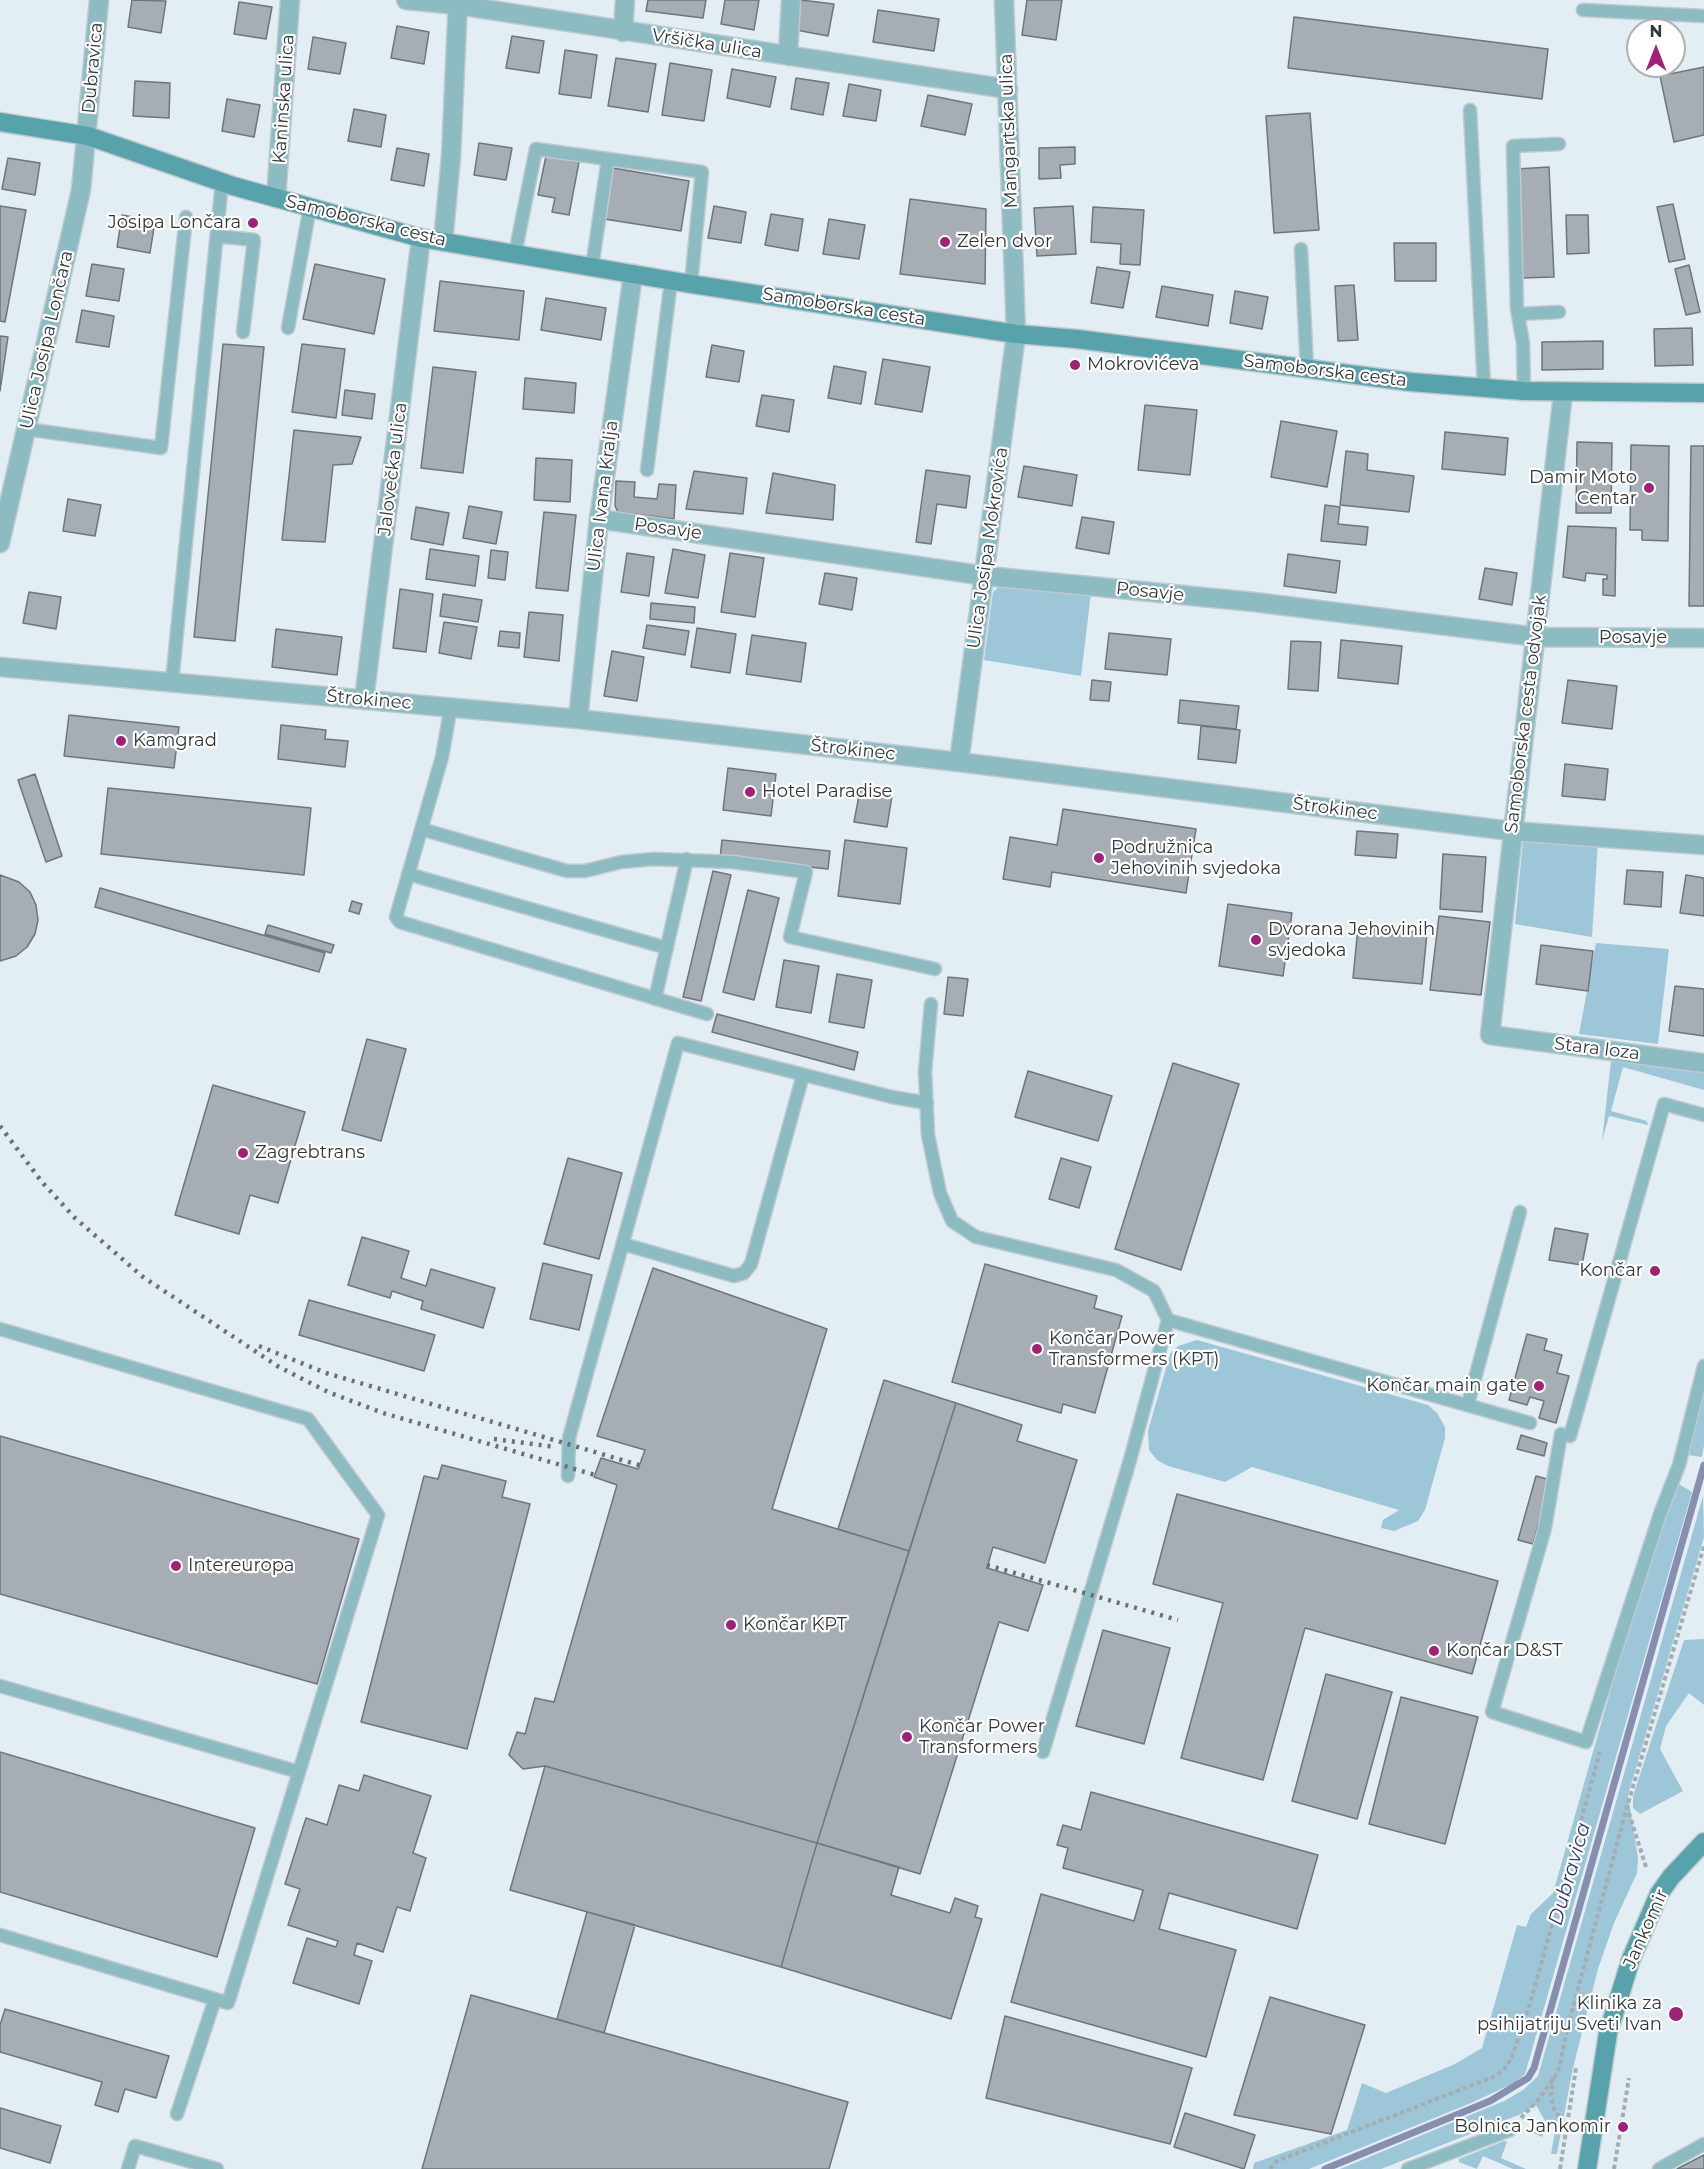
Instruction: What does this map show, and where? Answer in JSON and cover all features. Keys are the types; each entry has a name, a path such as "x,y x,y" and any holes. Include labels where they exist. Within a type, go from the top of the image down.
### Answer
{"street":[{"name":"Dubravica","path":"88,136 99,0"},
{"name":"Kaninska ulica","path":"276,198 282,141 290,0"},
{"name":"Vršička ulica","path":"406,0 458,2 623,32 1008,89"},
{"path":"623,32 625,0"},
{"path":"788,57 791,0"},
{"name":"Mangartska ulica","path":"1004,0 1016,334"},
{"path":"443,242 451,157 458,2"},
{"name":"Samoborska cesta","path":"0,122 88,136 222,182 421,238 691,284 1016,334 1077,339 1411,382 1563,393 1704,393"},
{"name":"Ulica Josipa Lončara","path":"0,543 81,190 88,136"},
{"name":"Jalovečka ulica","path":"364,700 421,238"},
{"name":"Ulica Ivana Kralja","path":"578,719 598,519 633,274"},
{"name":"Ulica Josipa Mokrovića","path":"959,762 986,576 1016,334"},
{"name":"Samoborska cesta odvojak","path":"1490,1035 1511,831 1537,637 1563,393"},
{"name":"Posavje","path":"598,519 986,576 1254,602 1537,637 1704,638"},
{"name":"Štrokinec","path":"0,667 578,719 959,762 1511,831 1704,845"},
{"name":"Stara loza","path":"1490,1035 1704,1063"},
{"name":"Jankomir","path":"1587,2169 1608,2033 1631,1959 1659,1894 1671,1877 1704,1842"}],"lane":[{"path":"1583,10 1704,16"},
{"path":"1470,110 1484,388"},
{"path":"1524,391 1513,146 1558,144"},
{"path":"515,254 537,149 702,172 691,284"},
{"path":"592,267 608,159"},
{"path":"172,682 222,182"},
{"path":"288,328 310,207"},
{"path":"26,429 161,448 186,217"},
{"path":"217,236 254,240 243,332"},
{"path":"1301,249 1307,369"},
{"path":"647,470 671,280"},
{"path":"1519,314 1559,312"},
{"path":"451,706 442,757 396,917 400,922 707,1014"},
{"path":"421,829 567,871 585,871 621,862 687,859 733,862 806,872 790,937 935,969"},
{"path":"655,999 687,859"},
{"path":"408,874 667,948"},
{"path":"931,1004 925,1072 928,1135 940,1193 952,1221 976,1237 1116,1270 1154,1291 1168,1320 1130,1460 1043,1752"},
{"path":"568,1476 569,1438 678,1043 803,1075 927,1103"},
{"path":"623,1244 734,1276 744,1274 751,1264 803,1075"},
{"path":"1704,1115 1664,1104 1565,1435 1545,1528 1492,1712 1586,1742 1660,1514 1679,1465 1704,1366"},
{"path":"1468,1404 1520,1212"},
{"path":"1168,1320 1530,1423"},
{"path":"0,1329 308,1419 378,1515 228,2002 0,1935"},
{"path":"0,1686 299,1772"},
{"path":"177,2114 215,1999"},
{"path":"1408,2169 1510,2130"},
{"path":"1659,2169 1704,2144"},
{"path":"128,2169 135,2146 217,2169"}],"path":[{"path":"1510,2130 1539,2099 1557,2072 1569,2018 1627,1808 1704,1546"},
{"path":"1270,2169 1277,2162 1493,2077 1503,2071 1511,2059 1528,2011 1601,1749"},
{"path":"1627,1808 1646,1866"},
{"path":"1560,2169 1576,2068"},
{"path":"1554,2077 1551,2096 1554,2109 1566,2127"},
{"path":"1614,2169 1629,2078"}],"shaded area":[{"path":"1000,586 1091,593 1081,676 984,660 993,592"},
{"path":"1523,840 1598,841 1592,937 1515,924"},
{"path":"1596,943 1669,949 1658,1044 1579,1034"},
{"path":"1611,1061 1704,1071 1704,1090 1623,1067 1611,1111 1647,1121 1648,1125 1609,1116 1602,1141"},
{"path":"1197,1340 1428,1405 1437,1413 1445,1427 1445,1438 1425,1510 1418,1521 1394,1531 1381,1528 1383,1520 1399,1510 1252,1467 1225,1482 1168,1466 1157,1460 1149,1450 1148,1431 1170,1354 1178,1346"},
{"path":"1704,1384 1704,1445 1702,1457 1687,1455"},
{"path":"1679,1484 1692,1492 1525,2074 1514,2083 1471,2103 1309,2169 1253,2169 1254,2163 1347,2130 1362,2083 1386,2093 1455,2064 1482,2048 1517,1925 1526,1927 1531,1914 1553,1893 1642,1579 1645,1580 1672,1493"},
{"path":"1703,1496 1704,1537 1628,1795 1638,1858 1637,1873 1614,1923 1598,1969 1572,2072 1557,2154 1551,2154 1556,2125 1548,2122 1542,2137 1533,2133 1532,2129 1545,2121 1536,2105 1521,2114 1381,2169 1340,2169 1504,2101 1523,2090 1538,2076"},
{"path":"1704,1639 1704,1705 1689,1693 1666,1726 1660,1749 1683,1791 1640,1814 1633,1808 1633,1796 1684,1640"},
{"path":"1504,2141 1507,2142 1501,2158 1526,2169 1513,2169 1483,2156 1477,2169 1459,2162 1459,2159"}],"building":[{"path":"132,0 166,1 161,33 128,27"},
{"path":"648,0 706,0 703,18 646,11"},
{"path":"725,0 759,0 754,30 721,24"},
{"path":"801,0 834,4 828,36 796,30"},
{"path":"1027,0 1062,0 1056,40 1022,35"},
{"path":"239,2 272,7 266,39 234,34"},
{"path":"878,10 939,19 934,51 873,42"},
{"path":"1294,17 1548,49 1542,99 1288,68"},
{"path":"397,26 429,32 424,64 391,58"},
{"path":"512,36 544,41 539,73 506,68"},
{"path":"313,37 346,43 340,74 308,69"},
{"path":"565,50 597,55 591,98 559,94"},
{"path":"616,58 656,64 648,112 608,106"},
{"path":"670,63 712,70 704,121 662,115"},
{"path":"1704,67 1704,135 1674,142 1660,78 1686,78 1686,71"},
{"path":"732,69 776,77 770,107 727,98"},
{"path":"796,78 829,83 823,115 791,109"},
{"path":"135,81 170,83 169,118 133,116"},
{"path":"849,84 881,90 876,121 843,116"},
{"path":"928,95 972,104 965,135 921,126"},
{"path":"227,99 260,105 254,137 222,131"},
{"path":"354,109 386,115 381,147 348,141"},
{"path":"1310,113 1319,230 1274,233 1266,116"},
{"path":"479,143 512,148 506,180 474,175"},
{"path":"1075,147 1075,164 1060,165 1061,178 1039,179 1039,148"},
{"path":"397,148 429,154 424,186 391,180"},
{"path":"546,156 579,162 569,215 552,212 555,198 538,195"},
{"path":"8,158 40,163 35,195 2,189"},
{"path":"1549,167 1554,277 1521,278 1517,169"},
{"path":"613,168 689,181 681,231 604,219"},
{"name":"Zelen dvor","path":"910,199 986,209 985,284 900,274"},
{"path":"1673,204 1685,259 1669,262 1657,207"},
{"path":"0,206 26,210 5,322 0,321"},
{"path":"714,206 746,212 741,243 708,238"},
{"path":"1073,206 1076,254 1037,256 1034,208"},
{"path":"1093,207 1144,210 1140,265 1120,264 1121,244 1091,242"},
{"path":"771,214 803,219 798,251 765,245"},
{"path":"122,215 155,221 150,253 117,247"},
{"path":"1566,215 1588,215 1589,253 1567,254"},
{"path":"829,219 865,225 859,259 823,254"},
{"path":"1394,243 1436,243 1436,281 1395,281"},
{"path":"92,264 124,269 119,301 86,296"},
{"path":"315,264 385,279 374,334 303,319"},
{"path":"1689,265 1700,312 1686,315 1675,269"},
{"path":"1097,267 1130,272 1123,308 1091,303"},
{"path":"440,281 524,291 519,340 434,331"},
{"path":"1354,285 1358,340 1338,341 1335,286"},
{"path":"1162,286 1213,295 1208,326 1156,317"},
{"path":"1235,291 1268,297 1262,329 1230,323"},
{"path":"546,298 606,308 601,340 541,330"},
{"path":"82,310 114,316 109,347 76,342"},
{"path":"1692,328 1693,365 1655,366 1654,329"},
{"path":"0,336 8,337 0,391"},
{"path":"1603,341 1603,369 1542,370 1542,342"},
{"path":"223,344 264,347 235,641 194,637"},
{"path":"302,344 345,349 336,418 292,412"},
{"path":"712,345 744,351 739,382 706,377"},
{"path":"883,359 930,367 922,412 875,404"},
{"path":"834,366 866,372 861,404 828,398"},
{"path":"433,367 476,372 463,473 421,468"},
{"path":"525,378 576,383 574,413 523,409"},
{"path":"345,390 375,394 372,419 342,415"},
{"path":"762,395 794,400 789,432 756,426"},
{"path":"1145,405 1197,410 1190,475 1138,470"},
{"path":"1281,421 1337,431 1327,487 1271,477"},
{"path":"294,430 361,437 352,464 333,465 325,542 282,540"},
{"path":"1445,432 1508,438 1505,475 1442,469"},
{"path":"1577,442 1612,443 1611,513 1576,513"},
{"name":"Damir Moto Centar","path":"1631,445 1669,446 1668,541 1642,540 1642,530 1630,530"},
{"path":"1691,446 1704,446 1704,606 1689,606"},
{"path":"1346,451 1368,454 1367,470 1414,476 1409,512 1340,505"},
{"path":"536,458 572,460 570,502 534,500"},
{"path":"1024,466 1077,475 1072,506 1018,497"},
{"path":"926,470 970,476 966,508 937,504 931,544 916,542"},
{"path":"694,471 747,478 743,514 686,509"},
{"path":"773,473 835,485 833,520 766,513"},
{"path":"616,481 635,482 634,497 657,499 659,484 676,485 674,519 618,512 615,506"},
{"path":"68,499 101,505 95,536 63,531"},
{"path":"1325,505 1340,507 1338,524 1368,527 1366,545 1321,541"},
{"path":"469,506 502,512 496,544 463,538"},
{"path":"416,507 449,513 443,545 411,539"},
{"path":"544,512 576,515 568,591 536,588"},
{"path":"1082,517 1114,522 1109,554 1076,548"},
{"path":"1568,526 1616,528 1615,596 1603,595 1603,579 1607,579 1607,575 1586,573 1585,581 1563,577"},
{"path":"430,549 479,556 475,586 426,579"},
{"path":"673,549 705,555 698,598 665,593"},
{"path":"491,550 508,552 505,580 488,578"},
{"path":"627,553 654,557 649,596 621,592"},
{"path":"730,553 764,558 755,617 721,612"},
{"path":"1288,554 1340,561 1336,593 1284,586"},
{"path":"1485,568 1517,573 1512,605 1479,599"},
{"path":"825,573 857,578 852,610 819,604"},
{"path":"400,589 433,594 426,652 393,648"},
{"path":"29,592 61,597 56,629 23,623"},
{"path":"443,594 482,600 478,622 440,616"},
{"path":"651,603 695,607 694,623 650,619"},
{"path":"529,612 563,615 559,661 524,657"},
{"path":"444,622 477,627 471,659 439,653"},
{"path":"647,625 689,631 685,655 643,648"},
{"path":"697,628 736,634 730,673 691,667"},
{"path":"276,629 342,637 337,675 272,667"},
{"path":"500,631 520,633 519,648 498,646"},
{"path":"1109,633 1171,639 1167,675 1105,669"},
{"path":"752,635 806,643 801,682 746,674"},
{"path":"1341,640 1402,646 1398,684 1338,678"},
{"path":"1291,641 1321,642 1318,691 1288,689"},
{"path":"612,651 644,657 637,701 604,696"},
{"path":"1092,680 1111,682 1109,701 1090,700"},
{"path":"1568,680 1617,686 1612,729 1562,723"},
{"path":"1180,700 1239,706 1236,729 1178,723"},
{"name":"Kamgrad","path":"69,715 179,727 174,768 64,756"},
{"path":"281,725 326,730 325,739 348,741 345,767 278,759"},
{"path":"1201,726 1240,730 1236,763 1198,759"},
{"path":"1565,764 1608,769 1605,800 1562,796"},
{"name":"Hotel Paradise","path":"728,768 776,774 771,816 723,810"},
{"path":"35,774 62,856 46,862 18,780"},
{"path":"108,788 311,808 304,875 101,854"},
{"path":"860,790 892,796 887,827 854,822"},
{"name":"Podružnica Jehovinih svjedoka","path":"1063,809 1196,829 1186,893 1052,872 1050,887 1003,879 1010,837 1057,845"},
{"path":"1357,831 1398,834 1396,858 1355,855"},
{"path":"722,840 830,851 828,869 720,858"},
{"path":"845,840 907,848 900,904 838,896"},
{"path":"1443,854 1486,857 1482,912 1440,909"},
{"path":"1627,870 1663,872 1661,907 1624,904"},
{"path":"713,871 731,875 701,1001 683,997"},
{"path":"0,875 19,882 30,892 36,905 38,920 35,934 27,947 16,956 0,961"},
{"path":"1686,875 1704,878 1704,916 1680,913"},
{"path":"100,888 325,953 319,972 95,907"},
{"path":"748,890 779,898 754,1000 723,992"},
{"path":"352,901 362,904 359,914 349,911"},
{"name":"Dvorana Jehovinih svjedoka","path":"1228,904 1292,913 1283,976 1219,966"},
{"path":"1439,916 1490,922 1481,995 1430,990"},
{"path":"268,925 334,945 331,953 265,934"},
{"path":"1358,927 1427,933 1422,984 1353,978"},
{"path":"1541,945 1593,951 1588,991 1536,984"},
{"path":"784,960 819,966 811,1013 776,1007"},
{"path":"837,974 872,980 864,1028 829,1022"},
{"path":"948,977 968,979 963,1016 944,1014"},
{"path":"1675,986 1704,989 1704,1036 1669,1031"},
{"path":"717,1014 858,1052 854,1070 712,1032"},
{"path":"367,1039 406,1049 381,1141 342,1130"},
{"path":"1173,1063 1239,1084 1181,1270 1115,1249"},
{"path":"1028,1071 1112,1096 1098,1141 1015,1117"},
{"name":"Zagrebtrans","path":"213,1085 305,1112 278,1203 250,1195 239,1234 175,1215"},
{"path":"568,1158 622,1173 599,1259 544,1244"},
{"path":"1061,1158 1091,1167 1079,1208 1049,1199"},
{"path":"1555,1228 1588,1234 1582,1265 1549,1260"},
{"path":"362,1237 409,1251 401,1278 426,1286 431,1269 495,1288 483,1328 421,1309 423,1301 392,1291 390,1298 348,1285"},
{"path":"543,1263 592,1275 579,1330 530,1319"},
{"name":"Končar Power Transformers (KPT)","path":"985,1264 1097,1296 1094,1308 1122,1316 1095,1413 1063,1404 1061,1413 952,1382"},
{"name":"Končar KPT","path":"653,1268 827,1329 772,1509 909,1551 817,1843 545,1766 523,1769 509,1755 517,1732 525,1734 535,1698 554,1702 617,1485 594,1477 601,1458 638,1469 645,1450 597,1436"},
{"path":"309,1300 435,1335 424,1371 299,1335"},
{"name":"Končar main gate","path":"1527,1334 1547,1339 1544,1350 1562,1355 1557,1373 1569,1376 1556,1423 1539,1418 1544,1401 1530,1397 1527,1405 1509,1400"},
{"path":"884,1380 956,1403 909,1551 838,1529"},
{"name":"Končar Power Transformers","path":"956,1403 1022,1425 1017,1441 1077,1460 1045,1563 993,1547 987,1568 1043,1585 1028,1631 999,1622 920,1874 817,1843"},
{"path":"1521,1435 1547,1443 1544,1456 1517,1449"},
{"name":"Intereuropa","path":"0,1436 359,1539 317,1684 0,1594"},
{"path":"442,1465 506,1481 502,1497 530,1504 467,1749 361,1722 424,1476 438,1479"},
{"path":"1536,1476 1551,1480 1533,1544 1518,1540"},
{"name":"Končar D&ST","path":"1177,1494 1498,1581 1472,1674 1305,1628 1263,1780 1181,1758 1223,1603 1153,1584"},
{"path":"1103,1630 1170,1648 1144,1744 1076,1726"},
{"path":"1326,1674 1392,1692 1357,1819 1292,1801"},
{"path":"1401,1697 1478,1717 1445,1844 1369,1824"},
{"path":"0,1752 255,1828 217,1957 0,1892"},
{"path":"545,1766 817,1843 781,1967 510,1890"},
{"path":"364,1775 431,1796 413,1853 426,1858 410,1911 397,1907 383,1952 357,1943 354,1955 372,1961 359,2004 293,1983 307,1938 336,1947 338,1941 288,1925 300,1889 285,1884 306,1818 327,1825 339,1785 359,1791"},
{"path":"1091,1792 1318,1855 1297,1929 1169,1893 1159,1929 1236,1950 1206,2057 1011,2002 1041,1894 1134,1921 1143,1890 1063,1868 1068,1848 1057,1845 1063,1825 1081,1830"},
{"path":"817,1843 899,1867 891,1895 950,1913 955,1898 978,1906 975,1917 982,1919 951,2019 781,1967"},
{"path":"587,1912 635,1925 604,2033 557,2019"},
{"path":"471,1995 848,2102 829,2169 422,2169"},
{"path":"1270,1997 1365,2025 1331,2134 1234,2115"},
{"path":"5,2009 169,2056 156,2098 125,2089 118,2112 95,2105 102,2082 0,2052 0,2025"},
{"path":"1005,2016 1192,2068 1170,2144 986,2098"},
{"path":"0,2108 61,2126 50,2163 0,2148"},
{"path":"1185,2113 1255,2135 1244,2169 1174,2147"},
{"path":"1704,2155 1704,2169 1677,2169"}],"waterway":[{"name":"Dubravica","path":"1325,2169 1490,2101 1528,2078 1534,2068 1704,1465"}],"railway":[{"path":"0,1126 42,1182 75,1218 143,1277 279,1367 328,1392 383,1413 595,1475"},
{"path":"259,1346 326,1373 639,1465"},
{"path":"494,1439 556,1447"},
{"path":"987,1565 1178,1620"}],"place":[{"name":"Josipa Lončara","path":"253,223"},
{"name":"Zelen dvor","path":"945,242"},
{"name":"Mokrovićeva","path":"1075,365"},
{"name":"Damir Moto Centar","path":"1649,488"},
{"name":"Kamgrad","path":"121,741"},
{"name":"Hotel Paradise","path":"750,792"},
{"name":"Podružnica Jehovinih svjedoka","path":"1099,858"},
{"name":"Dvorana Jehovinih svjedoka","path":"1256,940"},
{"name":"Zagrebtrans","path":"243,1153"},
{"name":"Končar","path":"1655,1271"},
{"name":"Končar Power Transformers (KPT)","path":"1037,1349"},
{"name":"Končar main gate","path":"1539,1386"},
{"name":"Intereuropa","path":"176,1566"},
{"name":"Končar KPT","path":"731,1625"},
{"name":"Končar D&ST","path":"1434,1651"},
{"name":"Končar Power Transformers","path":"907,1737"},
{"name":"Klinika za psihijatriju Sveti Ivan","path":"1676,2014"},
{"name":"Bolnica Jankomir","path":"1623,2127"}]}
